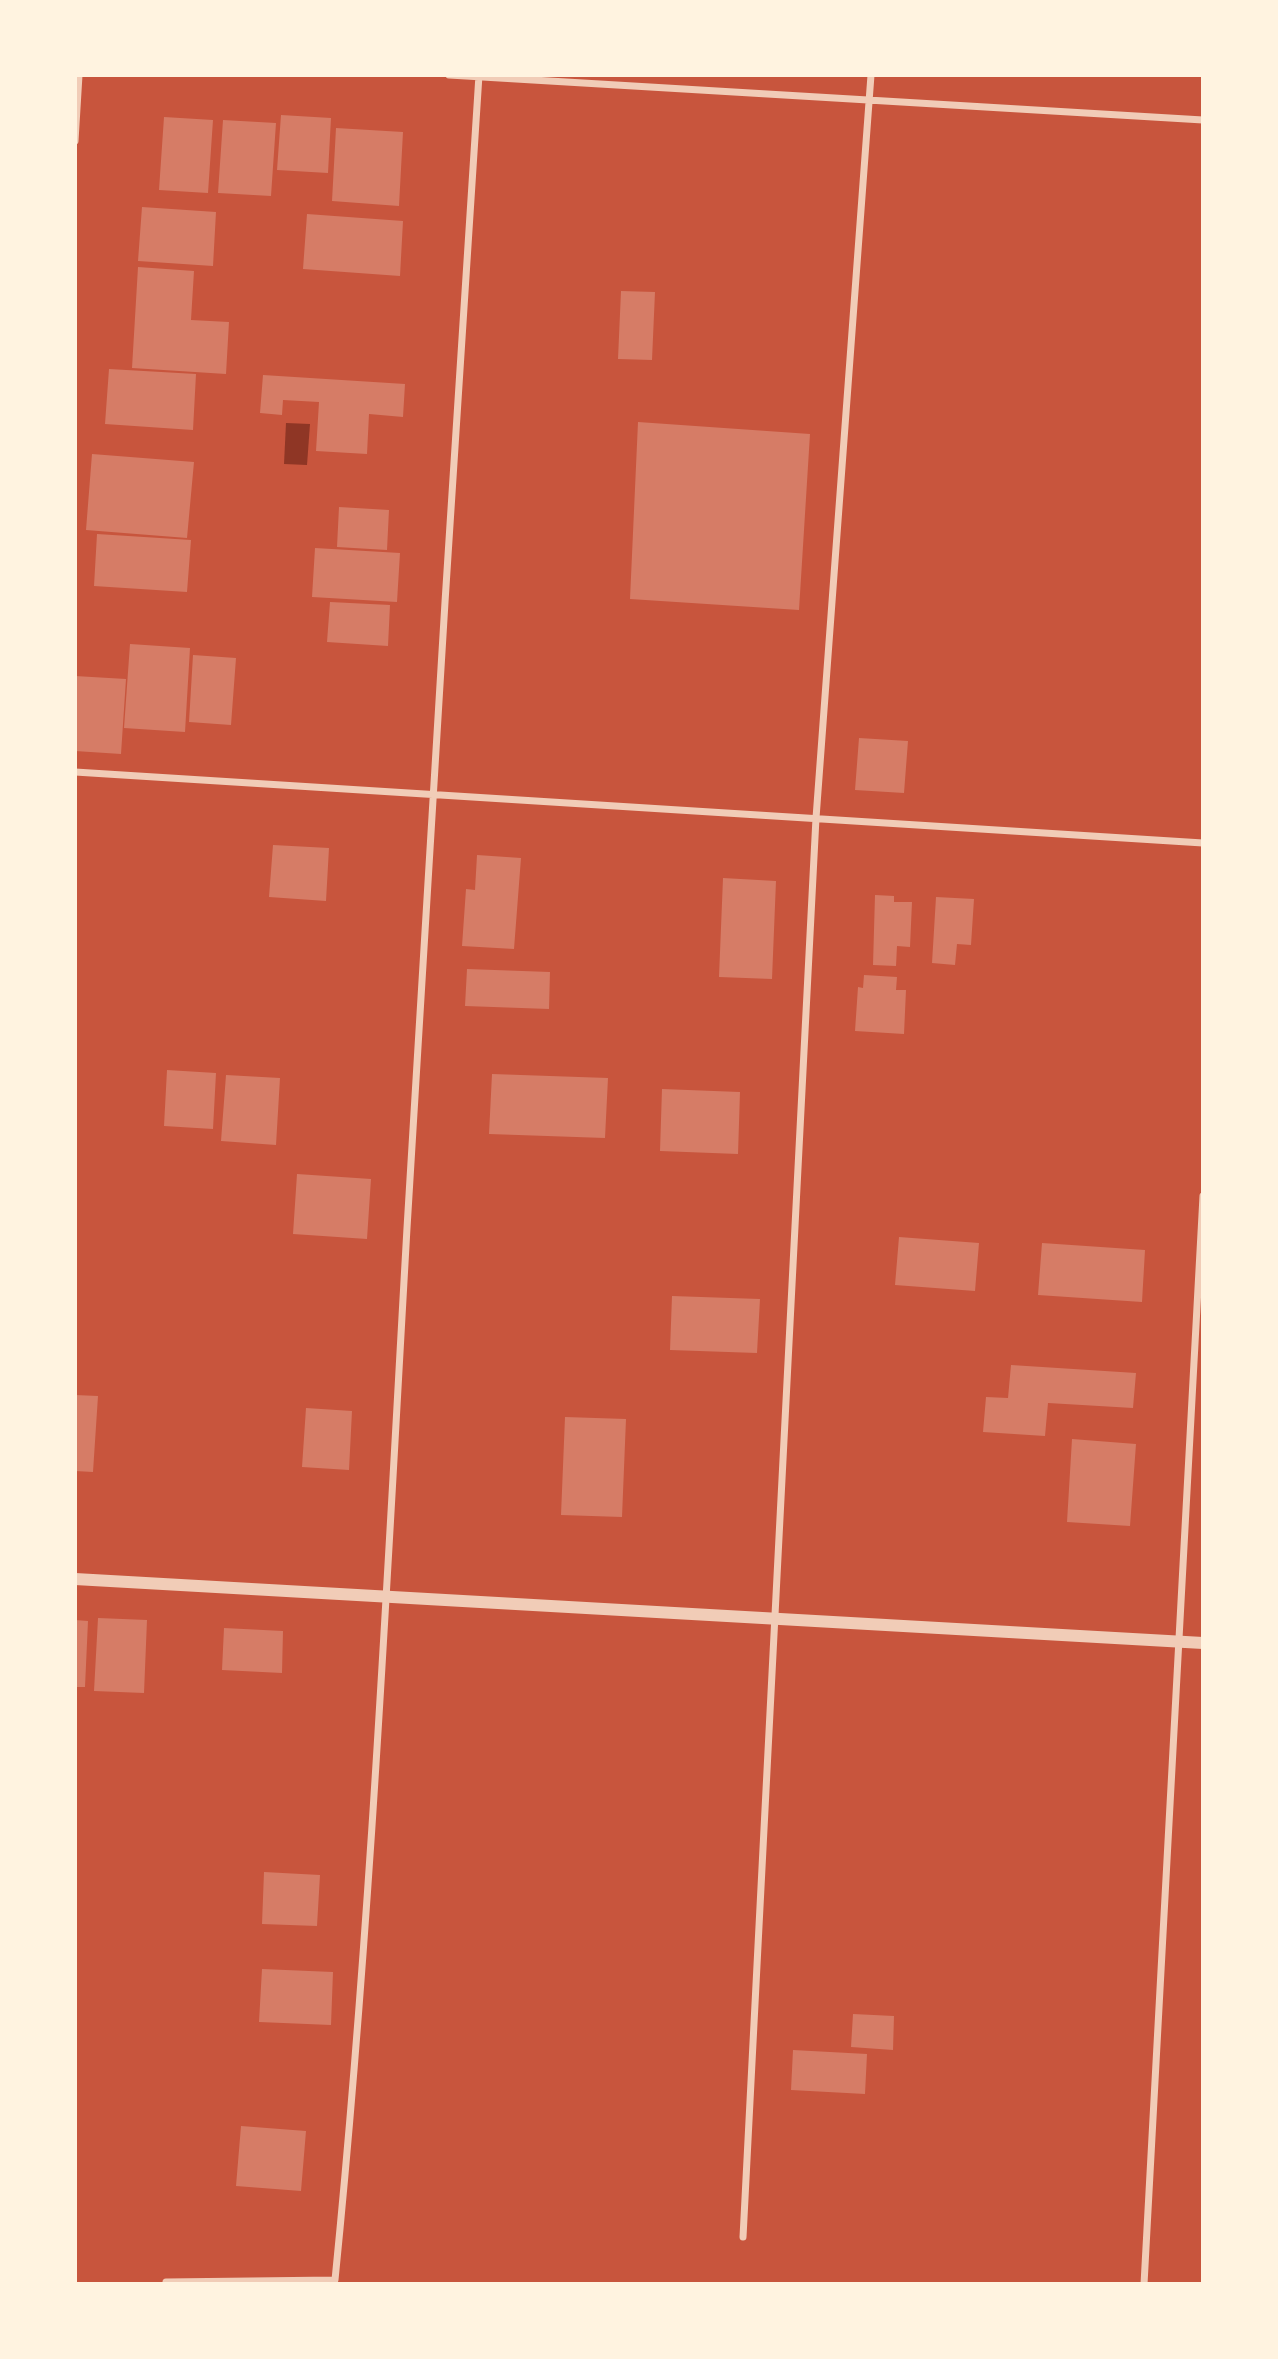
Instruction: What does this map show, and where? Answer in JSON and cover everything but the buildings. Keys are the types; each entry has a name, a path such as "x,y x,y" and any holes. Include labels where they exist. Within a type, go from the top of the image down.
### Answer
{"street":[{"path":"75,141 79,75"},
{"path":"449,75 1203,120"},
{"path":"743,2237 816,818 871,75"},
{"path":"166,2282 335,2280 353,2094 386,1597 432,794 479,76"},
{"path":"75,772 1203,843"},
{"path":"1144,2284 1203,1196"},
{"path":"75,1579 1203,1643"}],"shaded area":[{"path":"286,423 310,424 307,465 284,464"}]}
